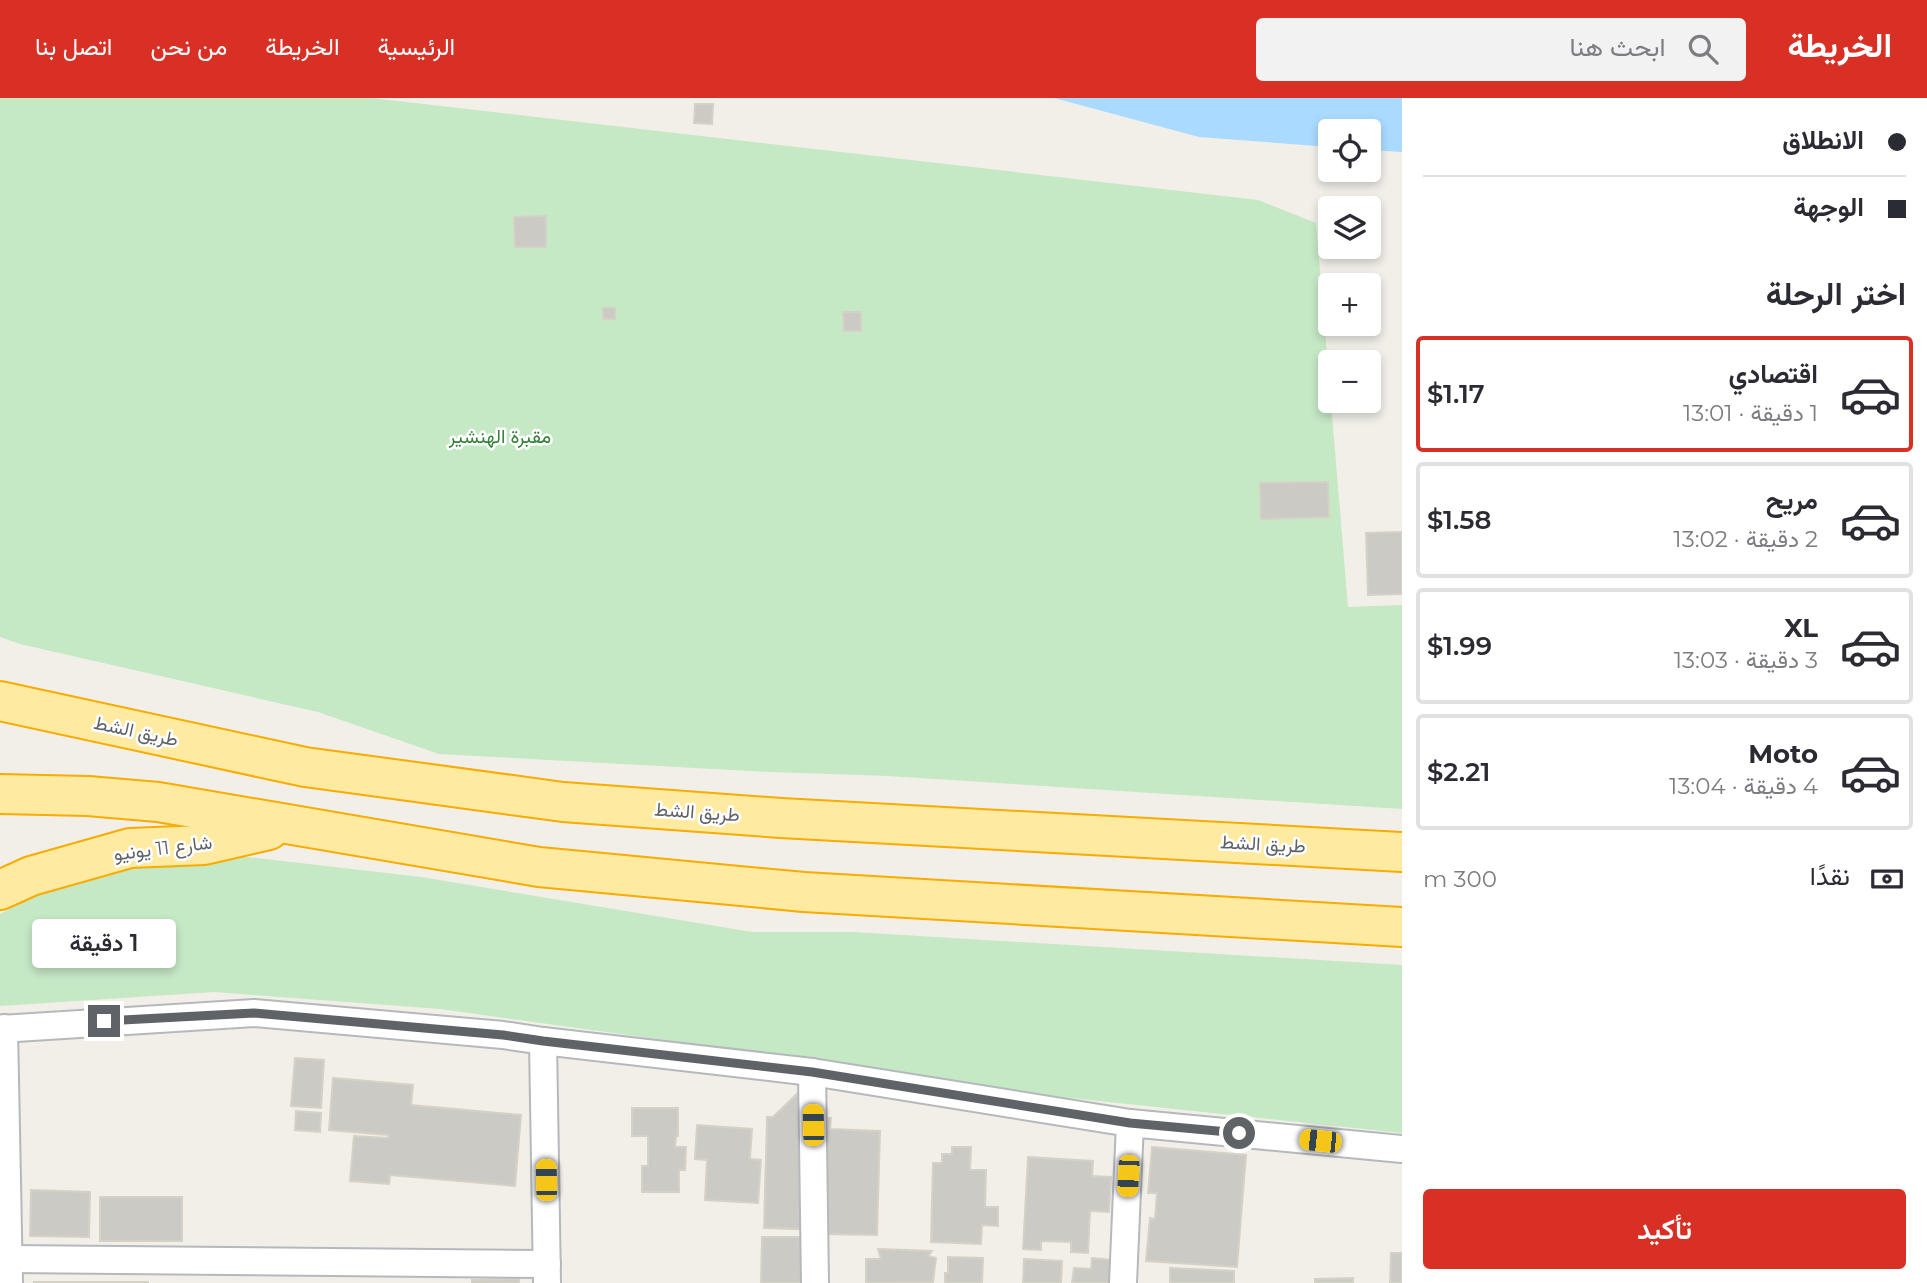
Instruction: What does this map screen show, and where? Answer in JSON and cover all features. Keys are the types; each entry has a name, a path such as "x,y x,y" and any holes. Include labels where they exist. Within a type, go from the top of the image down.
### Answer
{"highway":[{"name":"طريق الشط","path":"0,701 305,767 563,802 780,818 1402,852"},
{"path":"0,794 88,796 158,802 539,867 790,891 1402,927"},
{"name":"شارع 11 يونيو","path":"0,890 31,876 130,848 204,845 288,826"}],"street":[{"path":"543,1041 547,1273 284,1262 9,1271 2,1029 254,1013 503,1035 812,1072 1130,1123 1402,1149"},
{"path":"812,1072 815,1283"},
{"path":"1123,1283 1130,1123"},
{"path":"264,1283 284,1262"}],"green space":[{"name":"مقبرة الهنشير","path":"0,98 372,98 1258,200 1316,223 1320,273 1318,273 1318,336 1325,336 1327,350 1318,350 1318,413 1332,413 1348,607 1402,605 1402,809 889,776 439,754 318,712 20,644 0,637"},
{"path":"229,855 421,877 752,932 853,932 1402,965 1402,1133 891,1079 701,1045 440,1009 214,992 0,1006 0,914 34,896 131,864"}],"water":[{"path":"1054,98 1402,98 1402,152 1381,151 1381,119 1318,119 1318,146 1199,137"}],"building":[{"path":"695,104 713,104 712,124 694,123"},
{"path":"546,216 546,247 515,247 514,217"},
{"path":"603,308 615,308 615,319 603,319"},
{"path":"843,312 861,312 861,331 844,331"},
{"path":"1328,482 1329,517 1261,519 1260,483"},
{"path":"1402,532 1402,594 1368,595 1366,533"},
{"path":"295,1058 324,1060 321,1108 291,1106"},
{"path":"333,1078 413,1085 411,1105 521,1115 515,1186 390,1175 389,1184 350,1181 354,1136 388,1138 388,1135 329,1130"},
{"path":"799,1092 824,1118 831,1118 830,1129 880,1131 877,1235 821,1234 821,1230 764,1228 767,1117 773,1117"},
{"path":"632,1108 678,1108 678,1136 675,1147 686,1147 685,1170 679,1170 679,1192 642,1192 642,1166 648,1166 648,1136 632,1136"},
{"path":"296,1111 321,1113 320,1132 295,1130"},
{"path":"697,1125 752,1129 750,1159 761,1160 758,1203 705,1200 707,1160 695,1159"},
{"path":"952,1147 971,1147 970,1170 986,1170 985,1207 998,1207 998,1226 982,1225 981,1244 931,1242 933,1163 942,1163 942,1154 952,1154"},
{"path":"1152,1147 1246,1155 1237,1267 1146,1261 1150,1218 1155,1219 1157,1193 1148,1193"},
{"path":"1028,1157 1093,1161 1092,1176 1111,1177 1109,1212 1090,1211 1088,1253 1071,1252 1071,1242 1041,1241 1041,1250 1023,1249"},
{"path":"31,1190 90,1192 89,1237 30,1236"},
{"path":"100,1197 182,1197 182,1241 100,1241"},
{"path":"762,1237 806,1237 806,1283 761,1283"},
{"path":"878,1249 932,1251 928,1256 936,1258 933,1282 866,1283 866,1259 881,1259"},
{"path":"1391,1253 1402,1253 1402,1283 1390,1283"},
{"path":"948,1257 983,1258 982,1283 945,1283"},
{"path":"1092,1258 1121,1261 1120,1283 1072,1283 1074,1268 1091,1269"},
{"path":"1024,1259 1062,1261 1061,1283 1023,1283"},
{"path":"1170,1268 1234,1271 1234,1283 1170,1283"},
{"path":"1353,1278 1353,1283 1315,1283 1315,1279"},
{"path":"519,1279 519,1283 472,1283 472,1280"},
{"path":"148,1282 148,1283 34,1283"}],"route":[{"path":"104,1021 254,1013 503,1035 812,1072 1130,1123 1239,1133"}]}
